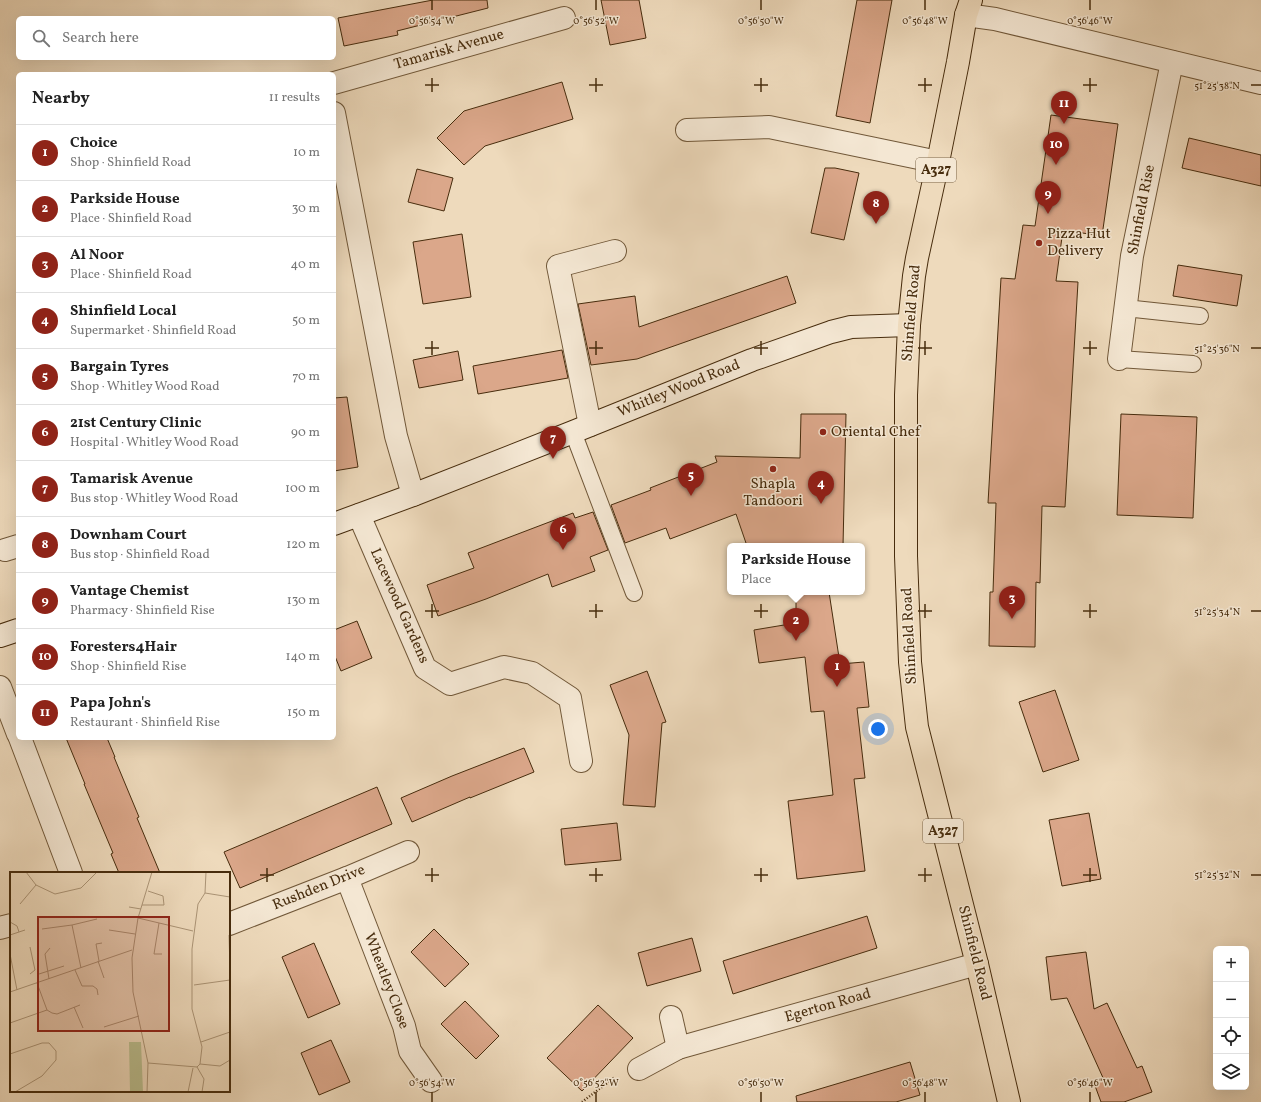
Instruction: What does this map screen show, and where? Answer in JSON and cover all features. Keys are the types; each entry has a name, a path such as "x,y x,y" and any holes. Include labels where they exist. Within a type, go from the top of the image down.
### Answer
{"main road":[{"name":"Shinfield Road","path":"968,8 938,162 917,258 909,325 905,432 906,556 910,662 916,720 977,964 1009,1102"}],"street":[{"path":"968,8 995,19 1261,83"},
{"name":"Tamarisk Avenue","path":"336,82 564,18"},
{"name":"Shinfield Rise","path":"1119,359 1132,256 1172,62"},
{"path":"336,123 396,436 413,495"},
{"path":"687,130 770,127 938,162"},
{"path":"581,429 558,266 615,252"},
{"name":"Whitley Wood Road","path":"336,523 413,495 752,360 831,332 851,327 909,325"},
{"name":"Lacewood Gardens","path":"359,515 425,668 450,684 504,668 532,673 570,698 581,761"},
{"path":"0,636 16,631"},
{"path":"0,687 16,729"},
{"path":"21,740 71,872"},
{"name":"Rushden Drive","path":"230,924 347,878 408,852"},
{"name":"Wheatley Close","path":"347,878 404,1026 410,1051 431,1081"},
{"path":"0,928 10,925"},
{"name":"Egerton Road","path":"639,1069 678,1048 977,964"},
{"path":"671,1017 678,1048"}],"lane":[{"path":"1126,308 1200,316"},
{"path":"1119,359 1193,364"},
{"path":"581,429 634,593"}],"path":[{"path":"582,1102 616,1077 639,1069"}],"building":[{"path":"433,0 487,0 488,8 397,31 398,35 344,46 338,18"},
{"path":"601,0 639,0 646,38 610,45"},
{"path":"857,0 892,0 870,123 836,116"},
{"path":"562,82 573,119 485,146 464,165 437,138 464,111"},
{"path":"1051,115 1118,124 1102,236 1063,230 1056,281 1078,282 1065,507 1042,506 1040,583 1036,582 1035,647 989,646 990,592 993,592 996,503 988,503 1001,278 1015,279 1023,225 1035,226"},
{"path":"1189,138 1261,155 1261,186 1182,168"},
{"path":"825,168 835,168 859,173 844,240 811,233"},
{"path":"417,169 453,178 444,211 408,202"},
{"path":"462,234 471,297 423,304 413,242"},
{"path":"1178,265 1242,275 1237,306 1173,296"},
{"path":"787,276 796,303 637,359 591,365 578,304 635,296 639,327"},
{"path":"562,350 568,378 478,394 473,366"},
{"path":"458,351 463,380 419,388 413,360"},
{"path":"347,397 358,467 336,471 336,398"},
{"path":"801,414 846,414 843,543 746,543 736,514 670,539 666,528 625,543 611,505 717,462 715,456 800,458"},
{"path":"1121,414 1197,417 1193,518 1117,515"},
{"path":"593,512 608,550 590,557 595,571 552,587 548,574 486,599 438,616 427,585 474,568 468,553 573,513 575,518"},
{"path":"796,595 829,595 840,664 864,662 869,707 857,708 865,778 854,779 865,871 797,879 788,801 833,795 824,711 811,712 805,657 759,663 754,630 796,623"},
{"path":"357,621 372,658 341,671 336,659 336,629"},
{"path":"647,671 666,722 662,723 655,807 623,805 629,735 610,685"},
{"path":"1055,690 1079,760 1043,772 1019,702"},
{"path":"67,740 108,740 139,817 137,818 160,872 119,872 111,854 113,853"},
{"path":"524,748 534,772 412,822 401,798"},
{"path":"377,787 392,824 240,888 224,852"},
{"path":"1089,813 1101,879 1062,886 1049,820"},
{"path":"617,823 621,860 565,865 561,829"},
{"path":"867,916 877,948 733,994 723,961"},
{"path":"434,929 469,964 445,987 411,952"},
{"path":"692,938 701,971 647,986 638,953"},
{"path":"314,943 340,1004 308,1018 282,957"},
{"path":"1086,952 1094,1009 1107,1003 1137,1068 1142,1066 1152,1092 1124,1102 1101,1102 1094,1083 1104,1080 1067,998 1051,1000 1046,957"},
{"path":"465,1001 499,1036 476,1059 441,1024"},
{"path":"598,1005 633,1038 582,1091 547,1058"},
{"path":"331,1040 350,1082 319,1095 301,1053"},
{"path":"910,1062 920,1095 896,1102 797,1102 796,1096"}],"place":[{"name":"Papa John's","path":"1064,124"},
{"name":"Foresters4Hair","path":"1056,165"},
{"name":"Vantage Chemist","path":"1048,214"},
{"name":"Downham Court","path":"876,224"},
{"name":"Pizza Hut Delivery","path":"1039,243"},
{"name":"Oriental Chef","path":"823,432"},
{"name":"Tamarisk Avenue","path":"553,459"},
{"name":"Shapla Tandoori","path":"773,469"},
{"name":"Bargain Tyres","path":"691,496"},
{"name":"Shinfield Local","path":"821,504"},
{"name":"21st Century Clinic","path":"563,550"},
{"name":"Al Noor","path":"1012,619"},
{"name":"Parkside House","path":"796,641"},
{"name":"Choice","path":"837,687"}]}
